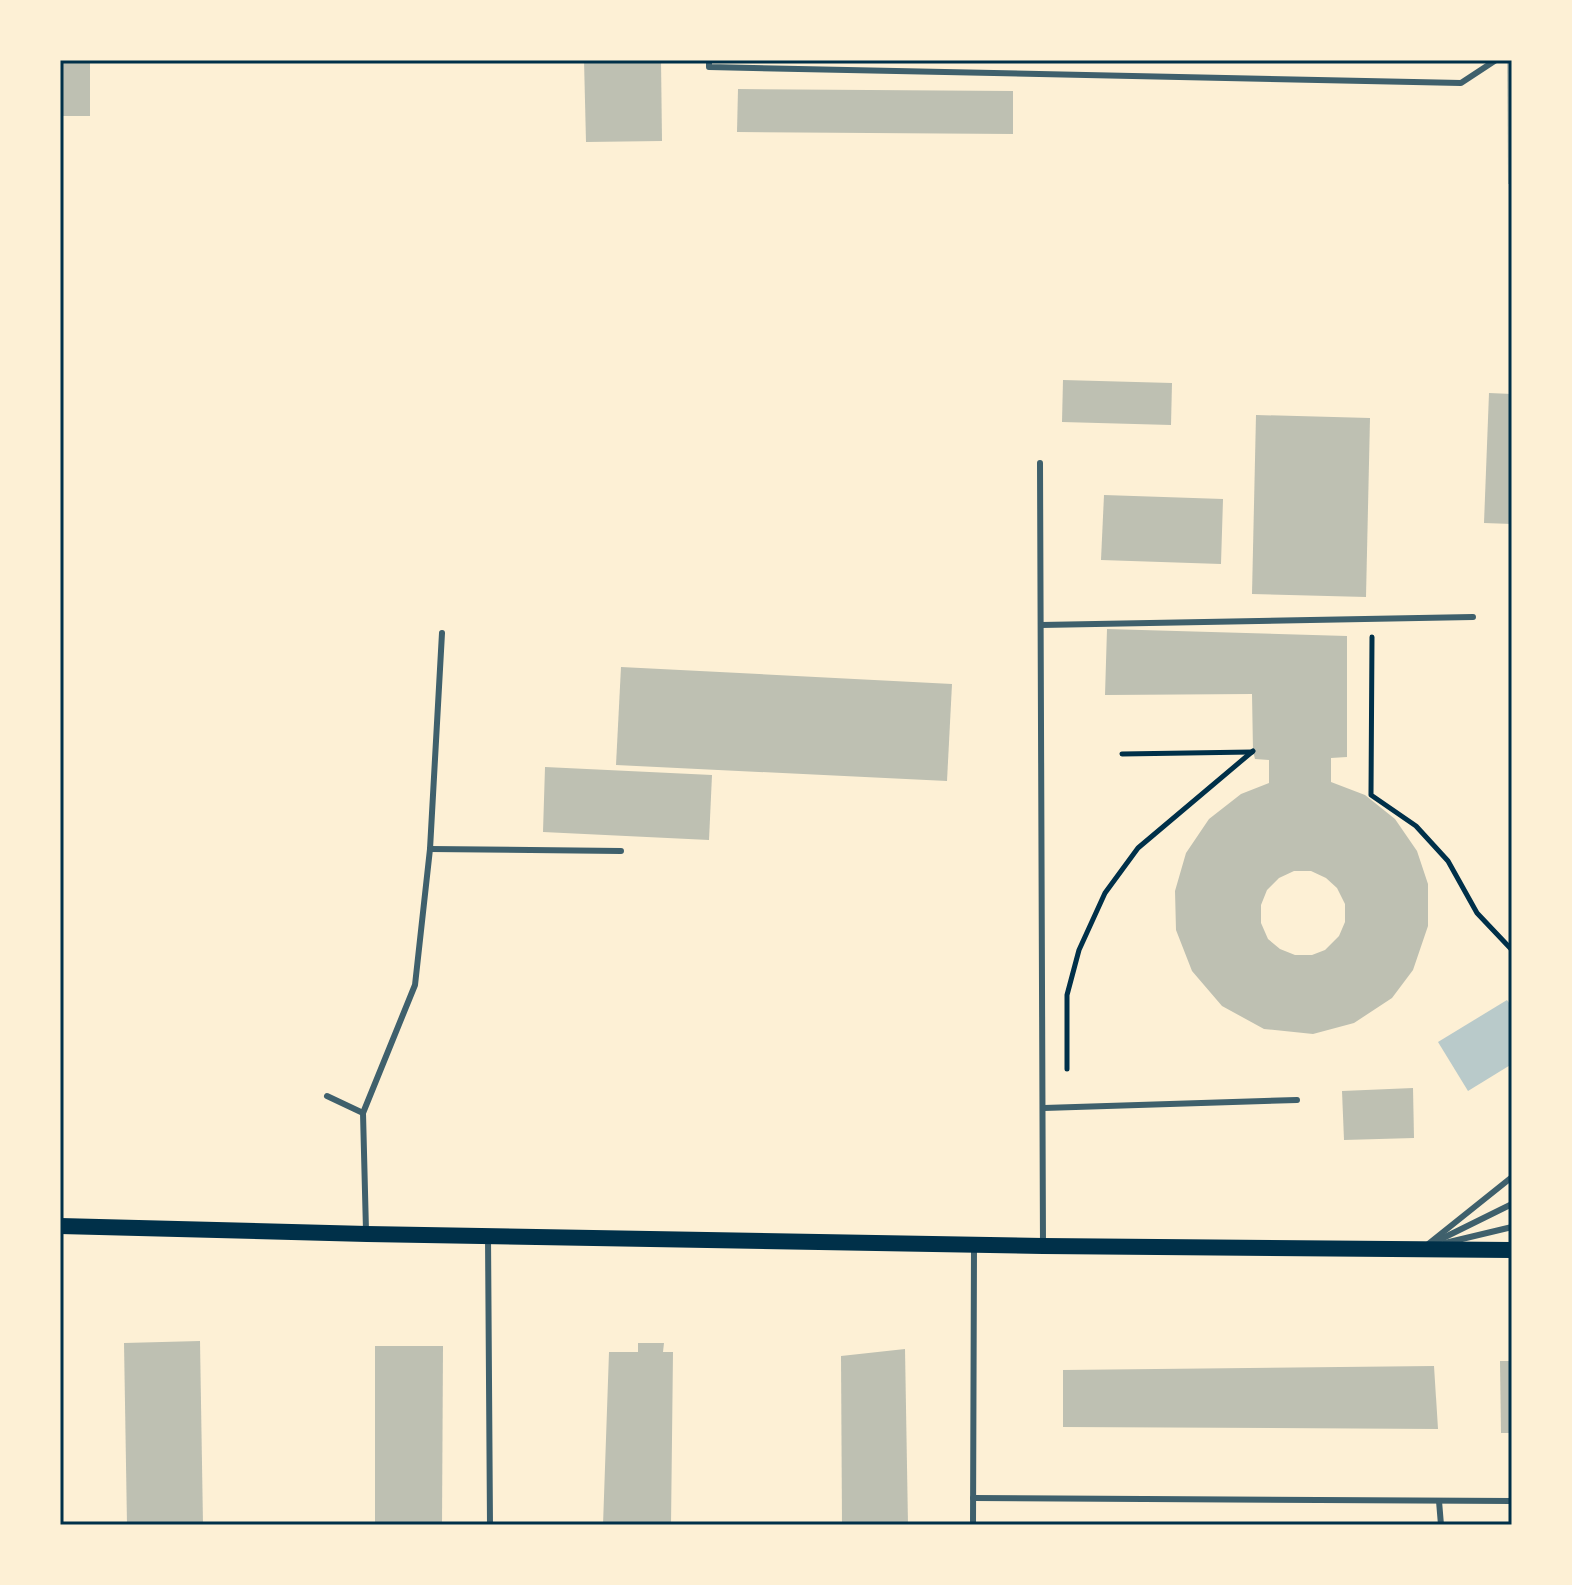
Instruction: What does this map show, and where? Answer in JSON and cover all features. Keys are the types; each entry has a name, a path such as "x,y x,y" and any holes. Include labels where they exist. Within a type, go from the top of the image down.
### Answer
{"main road":[{"path":"60,1226 974,1245 1512,1250"}],"lane":[{"path":"709,60 709,67 1461,83 1496,60"},
{"path":"1040,463 1043,1246"},
{"path":"1041,625 1473,617"},
{"path":"367,1234 363,1113 415,985 430,849 442,633"},
{"path":"430,849 621,851"},
{"path":"327,1096 363,1113"},
{"path":"1044,1108 1297,1100"},
{"path":"1422,1248 1512,1177"},
{"path":"1422,1248 1512,1204"},
{"path":"1422,1248 1512,1227"},
{"path":"488,1236 490,1525"},
{"path":"973,1525 974,1245"},
{"path":"973,1498 1512,1501"},
{"path":"1439,1501 1441,1525"}],"path":[{"path":"1372,619 1371,795 1416,826 1448,861 1477,913 1512,950"},
{"path":"1067,1069 1067,995 1079,950 1105,893 1138,848 1253,751 1122,754"}],"shaded area":[{"path":"1507,1000 1512,1007 1512,1064 1468,1091 1438,1042"}],"building":[{"path":"60,60 90,60 90,116 60,116"},
{"path":"584,60 661,60 662,141 586,142"},
{"path":"1507,62 1512,62 1512,184 1508,184"},
{"path":"738,89 1013,91 1013,134 737,132"},
{"path":"1063,380 1172,383 1171,425 1062,422"},
{"path":"1489,393 1512,394 1512,524 1484,523"},
{"path":"1256,415 1370,418 1366,597 1252,594"},
{"path":"1104,495 1223,499 1221,564 1101,560"},
{"path":"1107,629 1347,636 1347,757 1331,758 1331,782 1365,795 1395,819 1417,851 1428,884 1428,926 1413,970 1392,998 1354,1023 1313,1034 1264,1029 1222,1006 1192,971 1176,930 1175,891 1186,853 1209,819 1241,794 1269,783 1269,760 1255,759 1253,751 1252,694 1105,695","holes":["1294,871 1311,871 1337,888 1345,904 1345,922 1339,936 1325,950 1312,955 1295,955 1280,949 1268,939 1261,923 1261,905 1267,890 1279,878"]},
{"path":"621,667 952,684 947,781 616,765"},
{"path":"545,767 712,775 709,840 543,832"},
{"path":"1413,1088 1414,1138 1344,1140 1342,1091"},
{"path":"200,1341 203,1525 127,1525 124,1343"},
{"path":"638,1343 664,1343 663,1352 673,1352 671,1525 603,1525 609,1352 638,1352"},
{"path":"375,1346 443,1346 442,1525 375,1525"},
{"path":"905,1349 908,1525 842,1525 841,1356"},
{"path":"1500,1361 1512,1361 1512,1433 1501,1433"},
{"path":"1434,1366 1438,1429 1063,1427 1063,1370"}]}
